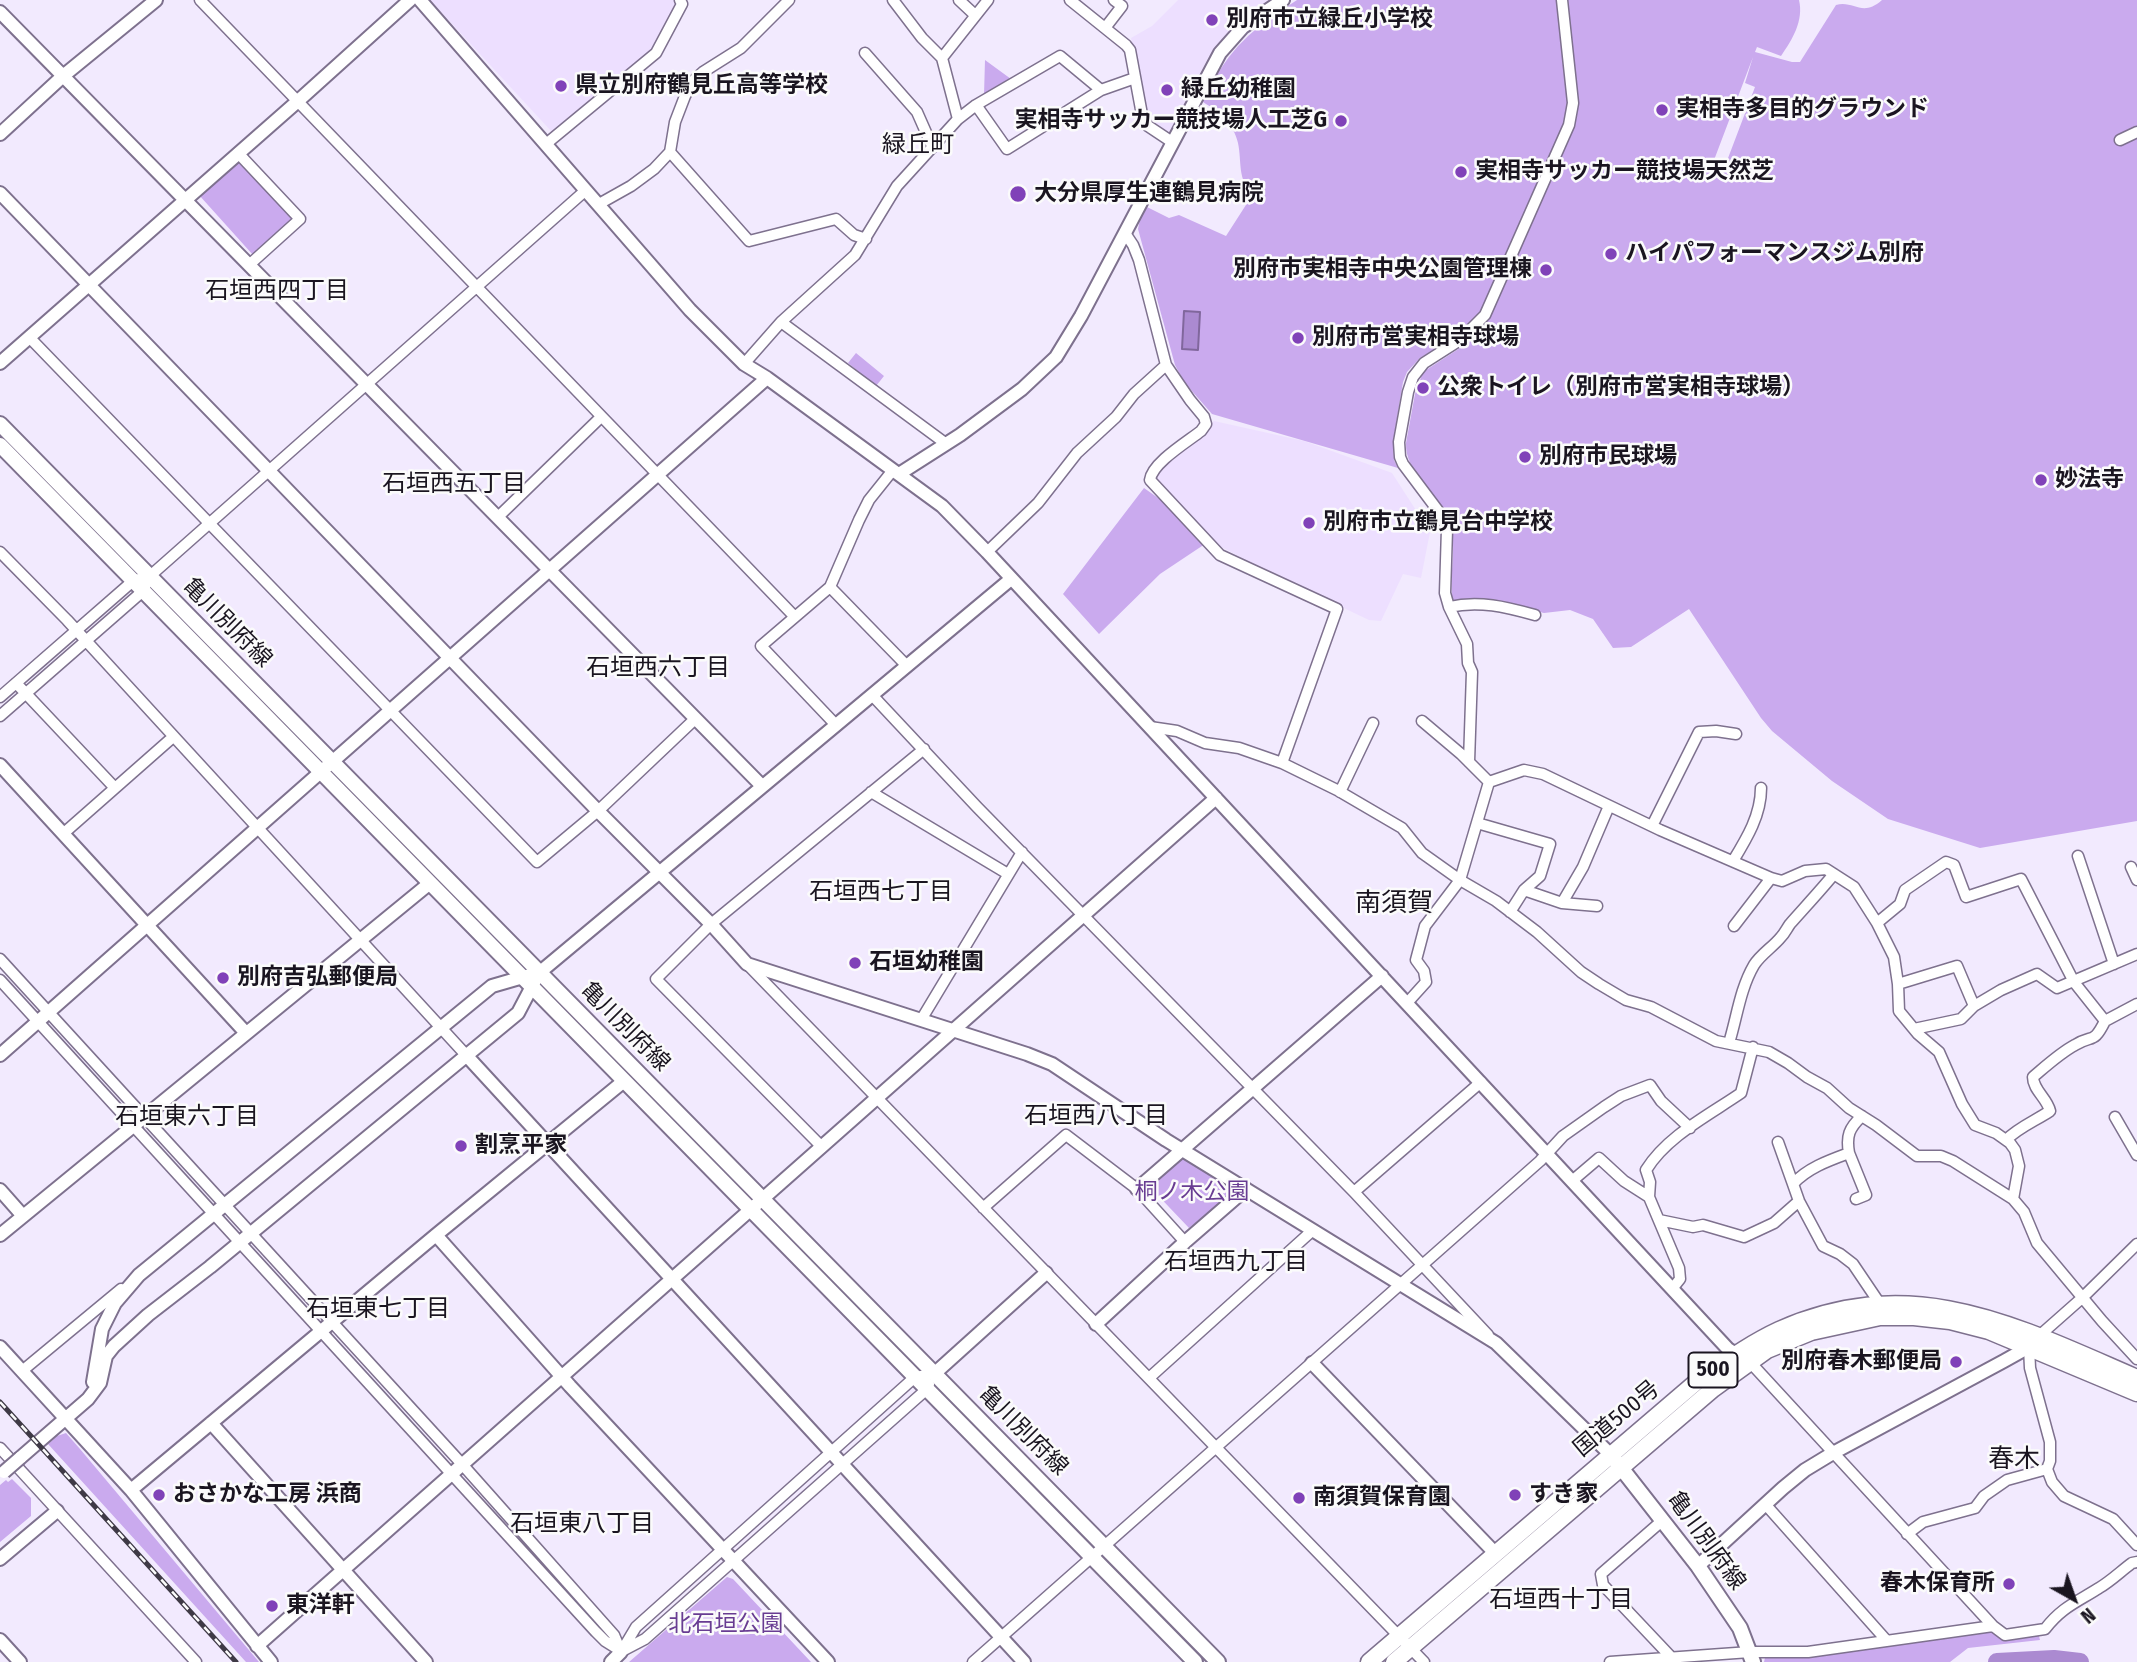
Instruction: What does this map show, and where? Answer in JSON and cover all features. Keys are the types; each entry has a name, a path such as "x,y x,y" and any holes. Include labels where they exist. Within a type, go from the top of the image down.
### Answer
{"highway":[{"name":"国道500号","path":"1743,1358 1777,1331 1804,1320 1880,1304 1913,1304 1954,1309 1998,1320 2137,1393"},
{"name":"国道500号","path":"1394,1662 1701,1378 1743,1358 1811,1332 1880,1317 1951,1321 2034,1341 2137,1378"},
{"name":"国道500号","path":"1369,1662 1495,1553 1615,1460"}],"main road":[{"name":"亀川別府線","path":"0,424 150,576 430,883 1195,1662"},
{"name":"亀川別府線","path":"0,445 138,586 539,973 1218,1662"},
{"name":"亀川別府線","path":"1615,1460 1698,1566 1740,1628 1752,1657"}],"street":[{"path":"0,134 62,76 156,0"},
{"path":"200,0 795,617"},
{"path":"0,363 410,0"},
{"path":"420,0 690,310 744,364 942,506 987,552 1728,1349 1743,1358 1993,1626 2005,1635 2045,1629 2057,1613 2137,1562"},
{"path":"546,144 656,53 682,4 680,0"},
{"path":"599,204 646,175 670,152 675,122 693,81 741,48 789,0"},
{"path":"892,0 942,58 958,119"},
{"path":"960,0 975,15"},
{"path":"942,58 988,0"},
{"path":"1070,0 1130,50 1143,120 1172,142"},
{"path":"1105,28 1122,6 1114,0"},
{"path":"836,725 761,646 830,587 869,500 896,472 960,435 1022,389 1056,357 1081,316 1209,71 1231,39 1243,27 1283,0"},
{"path":"1469,762 1472,672 1468,663 1467,644 1445,593 1447,529 1439,512 1403,464 1399,442 1413,377 1432,357 1461,340 1485,315 1569,125 1573,103 1562,0"},
{"path":"0,12 762,786"},
{"path":"864,54 917,112 932,146"},
{"path":"744,364 781,322 855,255 897,186 958,119 976,105 1060,56 1101,90"},
{"path":"976,105 1007,149 1101,90 1135,78"},
{"path":"2120,140 2137,132"},
{"path":"670,152 749,241 836,219 854,235 866,239"},
{"path":"237,153 300,219 249,265"},
{"path":"0,697 76,631 150,576 586,190"},
{"path":"0,193 1424,1662"},
{"path":"1125,233 1139,260 1166,365 1190,400 1205,416 1206,424 1201,431 1158,464 1151,473 1150,480 1220,555 1337,609 1283,763"},
{"path":"781,322 945,443"},
{"path":"29,337 537,862 598,811 695,719"},
{"path":"987,552 1038,503 1077,453 1116,417 1133,394 1166,365"},
{"path":"0,1055 767,378"},
{"path":"498,517 601,417"},
{"path":"0,552 86,641 1024,1662"},
{"path":"22,1371 492,986 527,982 539,973 1011,579"},
{"path":"0,716 86,641 138,586"},
{"path":"830,587 907,666"},
{"path":"1449,607 1469,603 1502,606 1535,615"},
{"path":"16,683 115,788"},
{"path":"872,695 1354,1192 1496,1343 1615,1460"},
{"path":"1422,721 1489,782"},
{"path":"1340,792 1373,723"},
{"path":"1150,727 1177,731 1205,743 1238,748 1283,763 1340,792 1402,828 1422,853 1510,912 1553,945 1581,972 1608,990 1626,1000 1651,1007 1716,1041 1769,1052 1827,1088 1849,1108 1917,1156 1941,1156 1954,1161 2013,1199 2024,1212 2038,1243 2082,1298 2137,1359"},
{"path":"1651,826 1699,732 1736,734"},
{"path":"64,833 173,737"},
{"path":"821,1146 656,979 711,924 924,749"},
{"path":"0,765 246,1033"},
{"path":"1489,782 1524,770 1543,774 1651,826 1771,878 1782,881 1805,871 1826,869 1854,887 1877,923 1894,957 1899,1011 1939,1052 1962,1104 1975,1125 1996,1133 2015,1150 2019,1166 2013,1199"},
{"path":"1408,1003 1426,982 1424,971 1416,960 1425,926 1460,880 1489,782"},
{"path":"1734,862 1748,837 1761,804 1761,788"},
{"path":"871,792 1008,874"},
{"path":"257,1646 1216,798"},
{"path":"1562,903 1583,867 1609,806"},
{"path":"1477,822 1550,844 1539,876 1524,890 1510,912"},
{"path":"921,1020 1022,852"},
{"path":"2078,856 2114,964"},
{"path":"1877,923 1900,904 1905,890 1946,862 1954,865 1966,897 2021,879 2074,982 2105,1021"},
{"path":"2131,867 2137,880"},
{"path":"1729,1043 1743,991 1756,962 1782,937 1790,924 1834,874"},
{"path":"1734,926 1771,878"},
{"path":"0,1235 430,883"},
{"path":"1524,890 1562,903 1597,906"},
{"path":"1914,1029 1961,1019 1974,1006 2001,989 2037,974 2057,988 2137,954"},
{"path":"0,959 462,1464 614,1635 621,1652"},
{"path":"747,964 1052,1064 1182,1149 1496,1343"},
{"path":"1898,984 1957,966 1974,1006"},
{"path":"1137,1189 1382,975"},
{"path":"0,980 596,1632 621,1652"},
{"path":"2,1474 93,1393 100,1383 106,1356 114,1346 148,1315 517,1013 527,982"},
{"path":"2006,1140 2019,1128 2050,1111 2033,1083 2033,1077 2076,1044 2092,1040 2105,1021 2137,1004"},
{"path":"1672,1289 1680,1279 1679,1268 1649,1197 1650,1182 1646,1170 1653,1159 1689,1128 1741,1093 1753,1047"},
{"path":"131,1490 331,1321 624,1081"},
{"path":"1354,1192 1481,1082"},
{"path":"973,1662 1547,1154 1563,1136 1621,1096 1650,1085 1661,1101 1689,1128"},
{"path":"1856,1199 1866,1195 1846,1139 1850,1127 1861,1116"},
{"path":"2115,1117 2137,1155"},
{"path":"983,1208 1066,1135 1137,1189 1185,1242"},
{"path":"1778,1142 1799,1201 1823,1246 1853,1264 1880,1304"},
{"path":"1793,1184 1799,1177 1827,1161 1849,1153"},
{"path":"1572,1181 1599,1158 1624,1181 1649,1197"},
{"path":"1096,1324 1246,1189"},
{"path":"0,1190 23,1216"},
{"path":"1659,1220 1693,1227 1703,1225 1744,1237 1774,1223 1799,1201"},
{"path":"1149,1378 1313,1230"},
{"path":"436,1235 828,1662"},
{"path":"1698,1566 1805,1470 2034,1341 2137,1244"},
{"path":"621,1652 645,1639 927,1389 934,1374 1046,1273"},
{"path":"93,1393 96,1356 102,1329 115,1303 139,1275"},
{"path":"2034,1341 2030,1368 2050,1442 2047,1469 2052,1482 2064,1496 2113,1519 2137,1545"},
{"path":"0,1347 131,1490 271,1662"},
{"path":"1312,1363 1495,1553"},
{"path":"611,1662 621,1652 636,1627 723,1548 915,1377 934,1374"},
{"path":"211,1423 426,1662"},
{"path":"0,1448 196,1662"},
{"path":"1907,1534 1923,1522 1975,1508 1984,1496 2007,1480 2047,1469"},
{"path":"1766,1505 1887,1641"},
{"path":"0,1559 57,1511"},
{"path":"1663,1520 1601,1574 1603,1585 1671,1657"},
{"path":"1610,1662 1671,1657 1752,1657 1808,1652 1993,1626"},
{"path":"0,1640 20,1662"}],"shaded area":[{"name":"県立別府鶴見丘高等学校","path":"430,0 676,0 678,3 651,54 575,118 552,132"},
{"name":"緑丘幼稚園","path":"1178,0 1277,0 1228,32 1208,58 1170,132 1149,122 1131,38 1152,26"},
{"path":"1184,311 1200,312 1198,350 1182,349"},
{"name":"別府市立鶴見台中学校","path":"1214,421 1304,441 1392,473 1430,532 1421,578 1403,574 1381,621 1369,620 1216,544 1152,479"}],"green space":[{"path":"1297,0 1557,0 1568,103 1566,119 1480,314 1450,340 1420,358 1407,372 1393,442 1394,460 1398,468 1212,414 1184,382 1175,365 1138,229 1147,207 1169,218 1179,215 1226,236 1253,194 1242,177 1238,143 1233,130 1220,114 1203,102 1224,64 1243,41"},
{"path":"1568,0 1799,0 1798,23 1781,56 1757,47 1755,52 1800,62 1836,5 1869,8 1882,0 2137,0 2137,821 1980,848 1888,819 1832,781 1772,731 1689,609 1631,647 1613,648 1593,619 1570,610 1544,613 1504,604 1453,603 1451,526 1443,508 1410,464 1407,454 1406,443 1415,394 1423,372 1463,346 1489,317 1574,127 1577,103","holes":["1753,57 1745,83 1755,87 1722,174 1710,172 1708,176"]},
{"path":"985,60 1011,79 984,95"},
{"path":"239,158 294,218 253,255 199,195"},
{"path":"856,353 884,376 876,386 848,363"},
{"path":"1144,488 1168,505 1205,544 1160,574 1099,634 1063,594"},
{"name":"桐ノ木公園","path":"1184,1157 1236,1190 1189,1228 1149,1186"},
{"path":"66,1433 259,1662 246,1662 48,1444 57,1436"},
{"path":"12,1479 31,1498 31,1516 0,1542 0,1485"},
{"name":"北石垣公園","path":"727,1577 733,1579 811,1662 629,1662"},
{"path":"1997,1622 2006,1633 2037,1629 2040,1640 1968,1648 1950,1662 1764,1662 1767,1649 1829,1647"}],"waterway":[{"path":"1997,1662 2054,1659 2080,1662"}],"railway":[{"path":"0,1402 236,1662"}],"place":[{"name":"別府市立緑丘小学校","path":"1212,20"},
{"name":"県立別府鶴見丘高等学校","path":"561,86"},
{"name":"緑丘幼稚園","path":"1167,90"},
{"name":"実相寺多目的グラウンド","path":"1662,110"},
{"name":"実相寺サッカー競技場人工芝G","path":"1341,121"},
{"name":"実相寺サッカー競技場天然芝","path":"1461,172"},
{"name":"大分県厚生連鶴見病院","path":"1018,194"},
{"name":"ハイパフォーマンスジム別府","path":"1611,254"},
{"name":"別府市実相寺中央公園管理棟","path":"1546,270"},
{"name":"別府市営実相寺球場","path":"1298,338"},
{"name":"公衆トイレ（別府市営実相寺球場）","path":"1423,388"},
{"name":"別府市民球場","path":"1525,457"},
{"name":"妙法寺","path":"2041,480"},
{"name":"別府市立鶴見台中学校","path":"1309,523"},
{"name":"石垣幼稚園","path":"855,963"},
{"name":"別府吉弘郵便局","path":"223,978"},
{"name":"割烹平家","path":"461,1146"},
{"name":"別府春木郵便局","path":"1956,1362"},
{"name":"おさかな工房 浜商","path":"159,1495"},
{"name":"すき家","path":"1515,1495"},
{"name":"南須賀保育園","path":"1299,1498"},
{"name":"春木保育所","path":"2009,1584"},
{"name":"東洋軒","path":"272,1606"}],"district":[{"name":"緑丘町","path":"918,145"},
{"name":"石垣西四丁目","path":"277,291"},
{"name":"石垣西五丁目","path":"454,484"},
{"name":"石垣西六丁目","path":"658,668"},
{"name":"石垣西七丁目","path":"881,892"},
{"name":"南須賀","path":"1394,904"},
{"name":"石垣西八丁目","path":"1096,1116"},
{"name":"石垣東六丁目","path":"187,1117"},
{"name":"石垣西九丁目","path":"1236,1262"},
{"name":"石垣東七丁目","path":"378,1309"},
{"name":"春木","path":"2014,1460"},
{"name":"石垣東八丁目","path":"582,1524"},
{"name":"石垣西十丁目","path":"1561,1600"}]}
